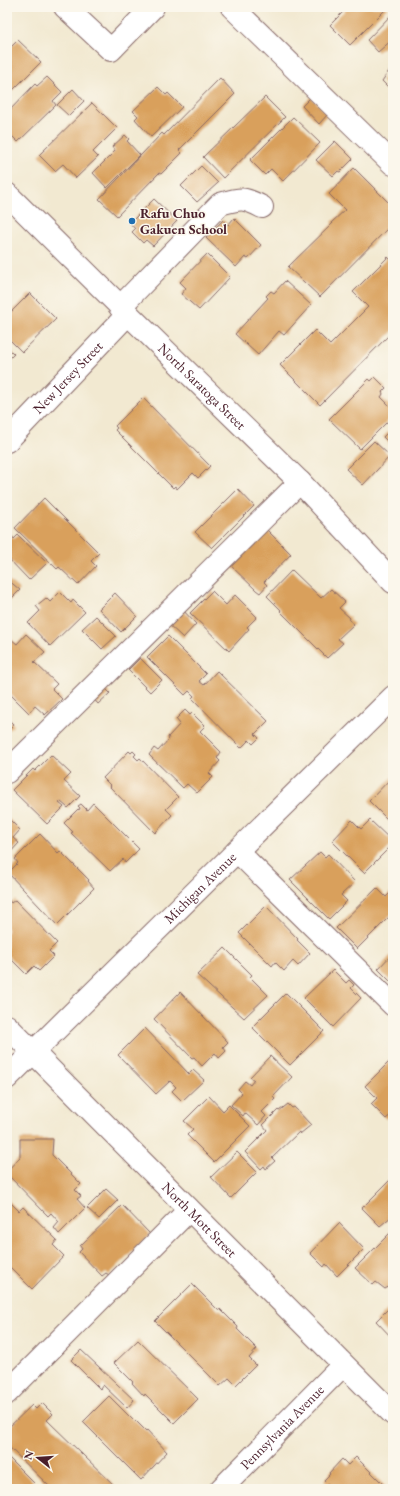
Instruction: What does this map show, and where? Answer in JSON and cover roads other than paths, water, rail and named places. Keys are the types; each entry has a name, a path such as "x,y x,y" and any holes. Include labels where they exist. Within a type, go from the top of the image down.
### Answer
{"street":[{"path":"65,7 112,50 153,7"},
{"path":"232,7 393,164"},
{"name":"North Saratoga Street","path":"7,194 124,311 300,482 393,582"},
{"name":"New Jersey Street","path":"7,441 220,204 233,200 246,199 262,207"},
{"path":"7,772 300,482"},
{"name":"Michigan Avenue","path":"7,1078 393,697"},
{"path":"237,851 393,1006"},
{"name":"North Mott Street","path":"7,1026 393,1414"},
{"path":"7,1393 190,1210"},
{"name":"Pennsylvania Avenue","path":"221,1489 343,1365"}],"place":[{"name":"Rafu Chuo Gakuen School","path":"132,221"}]}
